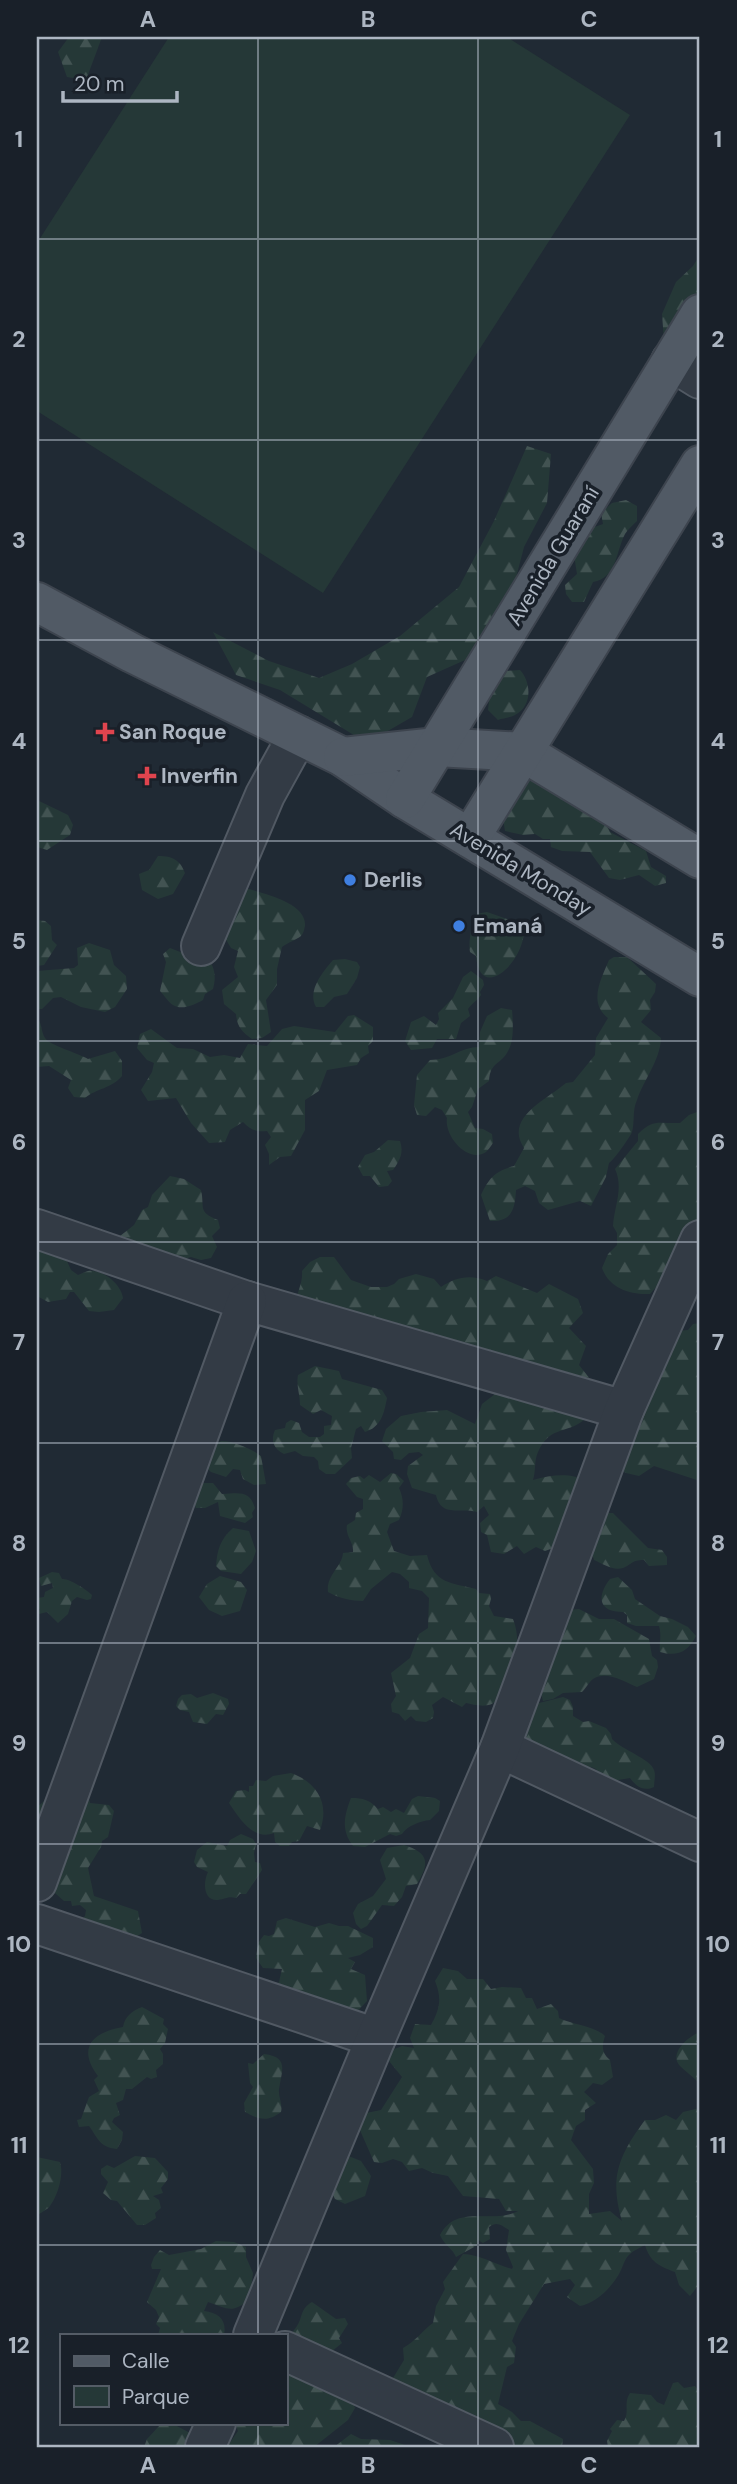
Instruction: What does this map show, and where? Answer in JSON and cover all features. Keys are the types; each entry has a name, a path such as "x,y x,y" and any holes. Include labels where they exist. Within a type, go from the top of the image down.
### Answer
{"main road":[{"name":"Avenida Guaraní","path":"405,799 686,370 700,314"},
{"path":"470,838 700,465"},
{"name":"Avenida Monday","path":"37,602 132,653 343,757 405,799 700,977"},
{"path":"343,757 437,747 523,752 700,859"}],"street":[{"path":"201,946 265,795 298,735"},
{"path":"37,1229 247,1301 624,1410"},
{"path":"253,2334 500,1748 624,1410 700,1240"},
{"path":"37,1882 247,1301"},
{"path":"500,1748 700,1842"},
{"path":"37,1924 376,2038"},
{"path":"287,2352 494,2447"},
{"path":"205,2447 216,2424"}],"green space":[{"path":"69,37 102,37 86,80 67,77 58,52"},
{"path":"169,37 507,37 630,115 323,593 37,411 37,243"},
{"path":"700,255 700,382 664,341 662,314 676,282"},
{"path":"527,446 551,454 547,503 524,547 512,593 483,652 427,677 412,717 367,743 280,690 236,675 213,632 269,661 319,678 352,664 400,636 459,587 494,521"},
{"path":"626,500 637,506 637,521 625,534 615,563 607,575 593,582 584,602 572,602 566,594 565,585 577,574 574,555 592,528 603,524 601,513 612,503"},
{"path":"520,670 528,688 525,706 515,715 498,720 488,710 490,693 505,671"},
{"path":"536,768 607,825 610,832 646,851 651,867 666,876 666,883 655,886 639,875 620,880 609,878 590,852 562,851 551,847 550,839 543,839 535,834 523,835 505,831 503,818"},
{"path":"37,800 68,815 73,825 70,835 47,850 37,847"},
{"path":"158,856 175,860 185,873 173,894 158,899 142,890 139,874 149,870"},
{"path":"240,886 280,899 304,917 305,926 301,936 282,947 277,985 266,1000 271,1032 262,1038 252,1039 245,1034 239,1026 236,1014 224,1004 222,990 238,977 234,967 238,951 231,948 225,938"},
{"path":"487,912 516,920 524,928 518,953 511,964 493,977 485,977 479,970 476,956 470,952 476,914"},
{"path":"37,920 45,921 51,926 52,940 57,945 44,965 37,966"},
{"path":"89,943 110,950 114,965 126,976 127,989 115,1007 105,1012 81,1007 61,997 53,998 42,1009 37,1009 37,971 74,968 78,965 77,948"},
{"path":"170,948 188,955 207,956 215,979 213,989 205,994 203,1000 189,1006 177,1007 160,991 166,962 163,954"},
{"path":"614,957 627,957 656,984 650,1000 651,1010 641,1022 661,1038 660,1046 635,1104 632,1132 609,1163 606,1177 591,1206 580,1201 548,1210 539,1203 535,1191 525,1186 516,1190 515,1203 508,1217 490,1221 481,1195 493,1176 514,1166 524,1148 519,1137 523,1119 566,1083 573,1082 595,1055 596,1038 608,1018 599,1005 598,990 609,960"},
{"path":"333,960 357,962 360,967 357,978 347,994 334,997 324,1007 316,1007 313,994 321,976"},
{"path":"471,971 483,980 484,985 481,995 468,1009 470,1016 461,1023 456,1039 437,1039 432,1048 411,1050 405,1041 411,1022 424,1016 436,1025 438,1013 453,998 463,977"},
{"path":"501,1008 512,1010 511,1045 494,1066 489,1081 478,1089 468,1112 475,1128 492,1134 493,1143 486,1152 472,1154 453,1140 442,1110 435,1107 426,1116 417,1115 414,1105 417,1075 430,1060 479,1047 480,1032 487,1016"},
{"path":"354,1015 373,1027 373,1041 368,1046 369,1053 361,1058 357,1065 327,1070 319,1091 305,1100 305,1130 291,1156 280,1157 269,1165 269,1154 265,1145 271,1137 267,1131 254,1130 243,1122 230,1130 225,1142 209,1143 191,1123 176,1098 148,1101 141,1090 152,1072 154,1063 147,1060 137,1048 140,1034 151,1029 177,1048 193,1049 210,1057 224,1055 240,1058 248,1044 267,1046 282,1029 294,1026 335,1032 348,1016"},
{"path":"37,1017 45,1038 58,1046 88,1059 115,1051 122,1061 122,1076 113,1084 85,1098 74,1097 68,1088 71,1080 49,1066 37,1067"},
{"path":"700,1111 700,1239 669,1279 658,1285 650,1294 621,1289 610,1281 602,1268 608,1254 617,1245 617,1233 613,1226 619,1183 615,1169 638,1141 638,1134 648,1126 657,1123 680,1123 689,1115"},
{"path":"388,1140 400,1141 401,1153 393,1170 387,1171 392,1181 388,1186 379,1187 370,1176 363,1176 358,1167 365,1155 374,1152"},
{"path":"170,1176 184,1179 201,1190 204,1211 218,1220 220,1228 212,1236 217,1247 211,1258 201,1260 191,1257 184,1259 179,1265 115,1240 134,1225 142,1210 148,1207 152,1195"},
{"path":"42,1245 66,1259 71,1270 78,1275 94,1271 110,1278 123,1298 114,1310 89,1311 74,1292 70,1292 66,1299 48,1302 37,1296 37,1255"},
{"path":"320,1257 334,1257 351,1280 371,1287 387,1287 399,1279 416,1274 434,1279 441,1287 463,1278 487,1281 496,1276 537,1293 549,1284 578,1299 583,1313 569,1328 586,1346 579,1365 594,1384 295,1304 302,1271 310,1262"},
{"path":"700,1323 700,1481 654,1466 639,1476 626,1473 618,1468 678,1331 688,1330 693,1324"},
{"path":"315,1366 339,1371 342,1379 382,1390 387,1398 383,1414 375,1427 365,1432 361,1426 356,1429 351,1448 352,1458 335,1474 326,1474 319,1469 318,1461 314,1457 303,1456 295,1451 284,1454 275,1447 273,1441 275,1430 285,1428 286,1423 291,1420 299,1423 302,1432 309,1437 320,1437 324,1434 324,1426 331,1425 332,1416 321,1410 313,1414 300,1405 298,1375"},
{"path":"499,1391 587,1417 581,1423 548,1437 537,1455 533,1480 561,1475 589,1482 556,1547 545,1551 536,1547 524,1554 517,1546 504,1554 491,1552 487,1535 481,1532 480,1523 489,1515 484,1506 477,1512 447,1509 442,1507 436,1495 412,1488 407,1474 408,1466 423,1455 419,1452 409,1453 401,1460 394,1459 393,1452 382,1441 386,1429 401,1416 421,1412 447,1410 475,1424 482,1404"},
{"path":"221,1441 242,1446 261,1456 266,1484 254,1485 243,1479 240,1470 233,1469 226,1477 211,1472 202,1463 207,1451"},
{"path":"391,1473 404,1481 399,1488 403,1504 401,1516 390,1524 387,1532 394,1551 410,1556 427,1555 430,1565 439,1577 476,1589 479,1593 490,1594 489,1606 494,1616 513,1619 517,1642 512,1680 503,1683 496,1700 490,1705 466,1703 462,1707 443,1697 432,1705 433,1718 426,1722 416,1721 411,1716 405,1721 399,1714 392,1712 391,1704 396,1696 391,1673 410,1658 419,1634 428,1628 429,1598 422,1591 409,1588 409,1582 400,1574 392,1572 371,1589 363,1601 345,1599 328,1592 329,1581 343,1553 353,1552 347,1525 355,1520 356,1513 363,1509 363,1499 357,1497 346,1484 351,1478 360,1476 364,1479 369,1475 380,1482"},
{"path":"213,1483 222,1494 247,1495 255,1508 253,1517 245,1523 220,1516 218,1502 205,1508 196,1508 192,1500 199,1484"},
{"path":"607,1513 613,1513 648,1548 662,1550 667,1557 667,1565 649,1566 644,1560 640,1560 616,1569 594,1560 591,1550"},
{"path":"233,1528 249,1531 256,1551 252,1562 241,1574 221,1571 216,1566 220,1546"},
{"path":"52,1572 59,1573 62,1579 73,1582 92,1595 91,1599 77,1597 72,1601 68,1614 58,1623 47,1612 37,1612 40,1610 37,1598 44,1597 45,1592 53,1588 52,1583 41,1586 39,1578"},
{"path":"220,1576 241,1582 247,1590 240,1611 222,1616 209,1610 199,1597 207,1584"},
{"path":"618,1577 632,1590 635,1599 660,1616 688,1627 696,1636 689,1646 677,1653 660,1652 659,1626 636,1626 627,1623 627,1615 605,1606 602,1602 603,1592 610,1579"},
{"path":"579,1609 599,1619 614,1619 649,1639 652,1656 657,1660 658,1667 654,1679 637,1687 615,1678 598,1677 582,1692 563,1693 543,1701 537,1678 558,1651 554,1642 569,1610"},
{"path":"213,1693 228,1699 229,1704 223,1715 216,1714 207,1724 193,1722 189,1712 176,1706 182,1695 191,1694 197,1698"},
{"path":"563,1697 570,1700 573,1716 583,1722 589,1721 606,1728 612,1739 652,1766 655,1774 654,1787 640,1787 630,1778 606,1782 599,1778 596,1769 582,1769 527,1741 523,1727 535,1704"},
{"path":"291,1773 308,1782 319,1795 323,1820 320,1830 307,1826 299,1841 292,1842 289,1846 280,1846 275,1842 274,1833 260,1834 248,1827 229,1803 236,1791 249,1792 249,1786 253,1786 256,1780 266,1781 273,1776"},
{"path":"88,1795 90,1803 109,1805 114,1811 108,1837 102,1841 88,1868 94,1896 138,1911 142,1933 136,1937 131,1952 78,1923 85,1916 86,1910 80,1905 72,1906 71,1901 64,1901 55,1893 37,1840 37,1807 48,1798"},
{"path":"418,1796 440,1801 439,1811 430,1820 414,1824 402,1834 390,1834 365,1847 353,1846 345,1823 351,1798 366,1800 378,1809 383,1807 391,1812 396,1809 404,1813 412,1799"},
{"path":"241,1834 253,1839 256,1844 255,1862 260,1863 262,1870 246,1894 240,1894 236,1898 213,1899 206,1890 208,1872 197,1867 194,1862 197,1850 207,1842 227,1846 230,1840"},
{"path":"404,1845 423,1855 425,1865 421,1877 417,1884 406,1886 402,1897 394,1906 382,1905 367,1926 361,1929 356,1924 353,1913 358,1904 373,1896 386,1879 380,1860 387,1848"},
{"path":"286,1918 315,1927 329,1923 348,1926 373,1938 373,1947 348,1958 355,1962 351,1969 365,1975 367,2001 352,2017 271,1990 279,1982 282,1969 263,1968 256,1958 258,1943 264,1935 274,1934 277,1921"},
{"path":"443,1968 458,1971 467,1979 483,1979 491,1989 521,1988 526,1998 532,1998 537,2009 551,2004 558,2011 559,2018 596,2030 605,2036 603,2049 610,2060 613,2077 602,2085 593,2083 584,2092 596,2103 585,2110 585,2120 576,2126 571,2140 593,2169 594,2183 589,2194 589,2214 610,2211 622,2221 616,2192 619,2167 629,2144 645,2120 655,2120 666,2115 676,2120 683,2112 700,2108 700,2296 697,2287 690,2296 679,2285 675,2272 656,2263 645,2245 628,2256 607,2289 586,2304 580,2306 567,2297 575,2285 570,2279 544,2284 519,2324 512,2341 516,2347 514,2363 507,2367 498,2404 521,2421 530,2421 563,2439 562,2447 492,2447 487,2421 468,2412 461,2416 390,2383 404,2360 403,2348 433,2323 436,2306 445,2289 443,2282 463,2254 512,2269 513,2267 506,2250 509,2230 501,2225 494,2224 489,2227 490,2239 483,2243 478,2240 476,2246 456,2257 440,2235 447,2225 465,2217 508,2215 518,2211 506,2211 499,2199 463,2196 448,2176 422,2168 409,2171 402,2162 393,2159 382,2163 374,2162 359,2128 366,2113 381,2110 402,2077 389,2061 392,2050 402,2046 414,2048 410,2038 415,2024 431,2025 438,2009 439,1998 435,1981"},
{"path":"142,2007 164,2019 163,2024 168,2029 165,2043 160,2049 163,2064 156,2070 157,2077 147,2077 132,2089 126,2089 123,2100 116,2103 120,2115 112,2122 123,2132 117,2149 111,2148 100,2141 89,2126 79,2127 77,2120 81,2119 89,2097 99,2091 94,2080 98,2076 89,2057 89,2049 91,2042 97,2037 123,2027 130,2014"},
{"path":"700,2032 700,2080 697,2081 680,2066 677,2056 681,2046"},
{"path":"264,2054 281,2061 282,2070 279,2092 281,2112 263,2119 245,2112 244,2103 253,2087 250,2083 248,2063 253,2064"},
{"path":"135,2156 155,2158 168,2172 168,2179 161,2188 163,2193 153,2196 159,2200 161,2208 155,2213 156,2218 145,2225 137,2225 117,2201 111,2200 103,2193 108,2182 101,2174 101,2169 107,2165 114,2168"},
{"path":"37,2157 60,2162 61,2173 60,2185 53,2201 37,2216"},
{"path":"346,2158 361,2161 371,2176 365,2196 345,2204 335,2199 330,2189"},
{"path":"216,2241 234,2242 246,2247 246,2257 253,2273 250,2299 239,2307 230,2309 208,2302 204,2311 221,2318 224,2334 158,2334 160,2328 156,2324 159,2317 147,2302 161,2269 152,2269 154,2257 160,2250 169,2255 201,2249"},
{"path":"312,2302 336,2319 345,2318 348,2324 339,2338 342,2343 331,2352 290,2336 304,2310"},
{"path":"287,2365 352,2399 355,2408 348,2420 314,2447 227,2447 238,2431 235,2424 287,2424"},
{"path":"678,2382 684,2388 695,2386 700,2393 700,2447 608,2447 607,2441 612,2431 610,2429 617,2420 624,2421 626,2418 630,2393 651,2395 664,2405 673,2383"},
{"path":"161,2424 173,2424 192,2434 193,2447 144,2447 147,2439"},
{"path":"351,2434 361,2439 390,2440 408,2446 441,2447 334,2447"}],"place":[{"name":"San Roque","path":"105,732"},
{"name":"Inverfin","path":"147,776"},
{"name":"Derlis","path":"350,880"},
{"name":"Emaná","path":"459,926"}]}
